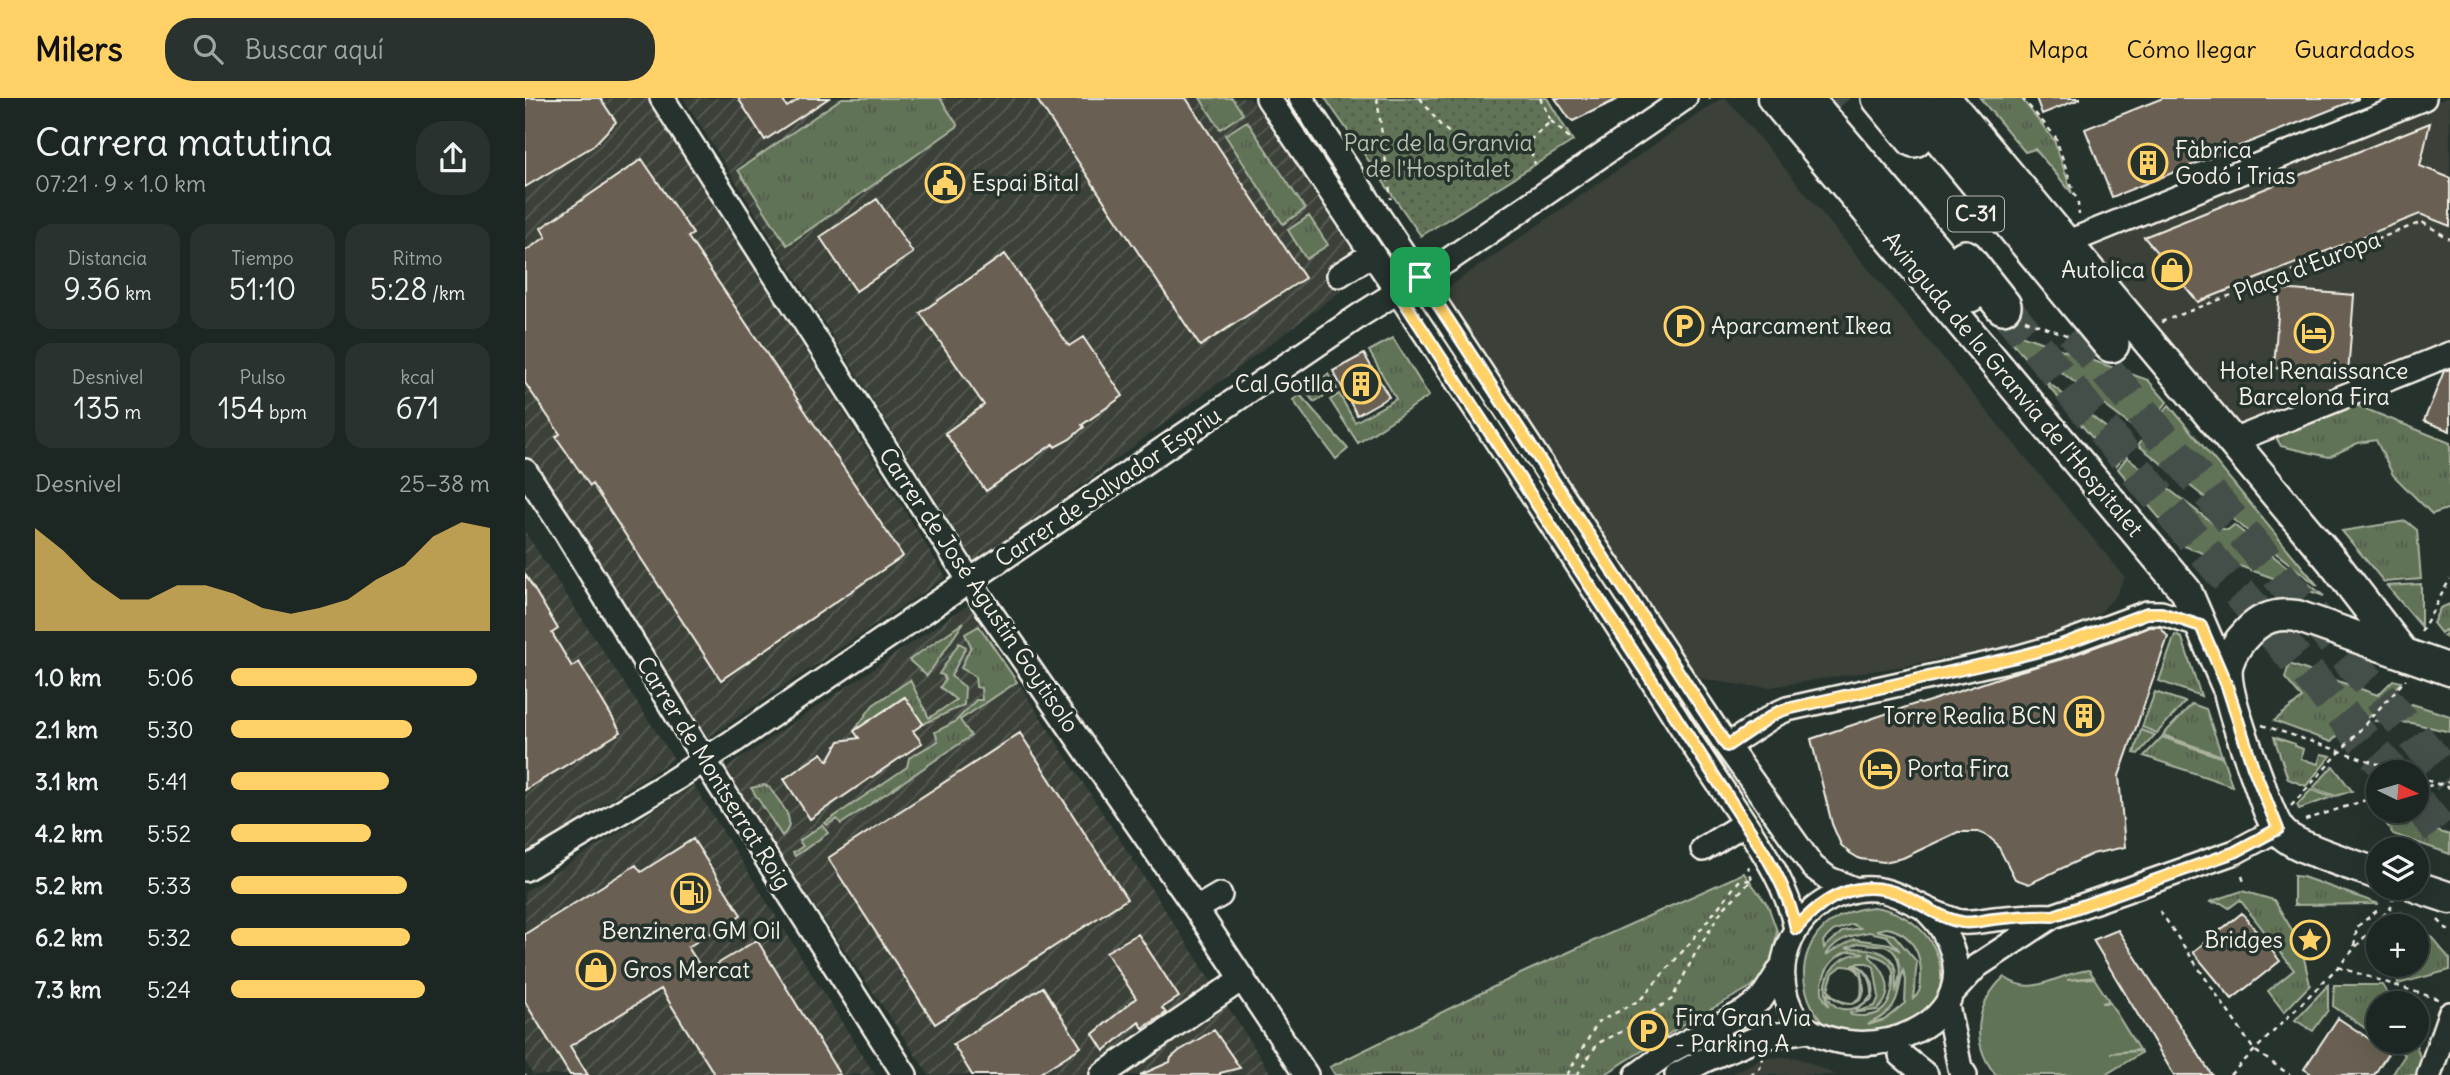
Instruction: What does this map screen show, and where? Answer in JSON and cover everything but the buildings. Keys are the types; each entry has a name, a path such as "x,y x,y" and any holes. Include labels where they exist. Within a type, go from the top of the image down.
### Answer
{"highway":[{"path":"1798,98 1817,113 1970,294"},
{"name":"C-31","path":"1880,98 2087,338"},
{"path":"1909,98 2087,338"},
{"name":"C-31","path":"1841,106 2015,313"}],"main road":[{"name":"Avinguda de la Granvia de l'Hospitalet","path":"1773,98 2186,591 2227,686"},
{"path":"1945,98 2073,235 2233,441 2411,654"},
{"path":"2366,877 2294,842 2290,819 2253,767 2227,686 2228,664 2239,640 2252,627 2274,615 2297,616 2411,654 2450,670"},
{"path":"2429,896 2449,899"}],"street":[{"name":"Carrer de José Agustín Goytisolo","path":"662,98 970,582 1196,909 1306,1075"},
{"path":"1269,98 1745,823 1779,877 1792,908 1796,929"},
{"path":"1301,98 1727,746 1813,867 1829,879 1854,889"},
{"name":"Carrer de Salvador Espriu","path":"525,869 705,759 1685,98"},
{"path":"2073,235 2424,98"},
{"path":"1339,275 1372,254"},
{"path":"2233,441 2450,354"},
{"name":"Carrer de Montserrat Roig","path":"525,471 905,1075"},
{"path":"1727,746 1776,713 1787,709 2026,655 2147,613 2161,613 2201,626"},
{"path":"2053,916 2026,915 1962,922 1925,909 1904,895 1879,889 1854,889 1831,897 1811,910 1787,946 1783,965 1783,988 1790,1011 1803,1031 1823,1049 1848,1059 1875,1061 1901,1055 1924,1041 1938,1027 1951,1001 1977,966 2053,916 2235,852 2290,819"},
{"path":"1703,849 1745,823"},
{"path":"1196,909 1220,895"},
{"path":"1925,909 1942,928 1952,952 1955,971 1951,1001 1960,1068 1965,1075"},
{"path":"1637,1075 1670,1051 1756,1003 1783,965"},
{"path":"1102,1075 1243,978"},
{"path":"2430,1075 2444,1006"},
{"path":"1680,1074 1757,1038 1803,1031"},
{"path":"1901,1055 1926,1075"}],"path":[{"path":"1377,98 1391,192 1390,207"},
{"path":"1420,98 1441,126 1457,139 1474,145 1528,142 1551,121"},
{"path":"1541,98 1551,121 1573,141"},
{"path":"2022,98 2055,136 2078,204 2073,235"},
{"path":"1528,142 1535,164"},
{"name":"Plaça d'Europa","path":"2161,322 2422,222 2450,239"},
{"path":"2015,313 2087,338"},
{"path":"2290,819 2411,654 2450,579"},
{"path":"2262,724 2367,760"},
{"path":"2429,781 2450,788"},
{"path":"2429,786 2450,782"},
{"path":"2290,819 2366,799"},
{"path":"1747,861 1752,880"},
{"path":"2242,876 2244,882"},
{"path":"1567,1075 1598,1021 1640,1000 1739,881 1752,880"},
{"path":"1577,1075 1602,1040 1621,1032 1672,999 1722,910 1752,880"},
{"path":"2353,950 2357,927 2380,908"},
{"path":"2160,911 2254,1050 2290,1075"},
{"path":"2229,1075 2338,967 2366,935"},
{"path":"2338,967 2444,1006"},
{"path":"1750,1075 1760,1068 1763,1058"}],"shaded area":[{"path":"525,98 649,98 946,577 700,743 525,474"},
{"path":"683,98 1250,98 1372,268 976,564"},
{"path":"1722,98 1726,98 2125,577 2116,595 2100,613 2073,628 2043,639 1904,666 1771,687 1747,686 1666,673 1571,544 1439,345 1447,288"},
{"path":"2450,98 2450,345 2234,428 2090,250 2091,243 2099,237"},
{"path":"525,532 674,759 525,854"},
{"path":"968,605 1272,1075 929,1075 723,770"},
{"path":"694,785 875,1075 533,1075 525,1061 525,891"},
{"path":"1763,1058 1798,1058 1836,1075 1729,1075"}],"green space":[{"path":"842,98 940,98 958,126 787,245 738,170"},
{"path":"1200,98 1232,98 1243,114 1220,129"},
{"name":"Parc de la Granvia de l'Hospitalet","path":"1325,98 1547,98 1573,141 1421,236"},
{"path":"1980,98 2021,98 2054,140 2072,193 2035,149 2025,152"},
{"path":"1247,121 1305,209 1283,224 1225,135"},
{"path":"1309,216 1328,245 1306,259 1288,230"},
{"path":"2001,328 2148,380 2167,402 2142,434 2052,365 2041,363 2033,368"},
{"path":"1393,338 1429,396 1358,443 1330,400 1339,394 1355,422 1396,399 1369,351"},
{"path":"1328,374 1337,389 1314,402 1305,391"},
{"path":"2041,377 2131,447 2116,466"},
{"path":"1300,395 1348,449 1336,459 1293,400"},
{"path":"2351,403 2450,443 2450,508 2432,514 2393,475 2376,440 2358,443 2329,457 2281,446 2273,432"},
{"path":"2169,405 2318,586 2138,445"},
{"path":"2127,457 2219,528 2228,530 2234,525 2324,596 2183,546 2118,469"},
{"path":"2406,521 2417,530 2421,579 2384,582 2342,531"},
{"path":"2421,584 2421,626 2387,586"},
{"path":"2450,604 2450,640 2443,636 2447,633 2445,630 2441,633 2433,623 2440,608"},
{"path":"964,622 927,676 909,660"},
{"path":"979,626 1017,682 960,720 971,736 841,824 837,819 827,825 825,823 907,767 909,758 938,741 935,732 955,722 976,700 982,700 981,688 976,687 975,676 961,668 971,646 965,634"},
{"path":"2175,635 2182,638 2201,696 2159,681"},
{"path":"959,643 966,647 951,676 965,687 964,705 923,724 904,697 854,731 873,705 910,680 929,718 956,700 940,687 945,680 943,675 939,674"},
{"path":"2289,664 2378,695 2393,680 2401,682 2364,723 2343,730 2331,742 2274,721 2302,698 2285,678"},
{"path":"2155,692 2185,702 2157,733 2142,727"},
{"path":"2192,704 2206,709 2222,756 2163,735"},
{"path":"2412,704 2450,716 2450,732 2412,723 2374,721"},
{"path":"2141,730 2155,735 2138,754 2134,753"},
{"path":"2162,737 2223,758 2232,786 2144,756"},
{"path":"2274,737 2303,749 2301,759 2318,764 2321,754 2331,756 2306,786 2288,779"},
{"path":"2333,766 2352,791 2336,796 2313,788"},
{"path":"764,785 769,787 786,812 789,824 782,836 751,788"},
{"path":"2311,790 2332,797 2299,809 2297,805"},
{"path":"2386,823 2411,823 2450,835 2450,854 2429,847 2429,837 2402,837 2393,834"},
{"path":"822,825 828,833 795,856 793,853 803,846 799,841"},
{"path":"1744,873 1768,906 1777,931 1772,962 1763,976 1751,987 1686,1023 1604,1075 1335,1075 1330,1067 1518,975"},
{"path":"2294,876 2379,904 2294,905"},
{"path":"2242,891 2274,900 2301,945 2310,985 2284,1012 2268,991 2294,970 2240,900 2229,908 2221,903 2209,902"},
{"path":"1873,907 1905,917 1929,939 1936,952 1941,968 1941,984 1936,1001 1926,1016 1904,1038 1827,1028 1813,1009 1806,989 1804,970 1808,951 1817,935 1831,922 1850,912","holes":["1852,924 1860,928 1843,931 1824,948 1823,941 1833,931","1887,928 1896,931 1914,946 1920,962 1921,979 1919,992 1913,999 1917,962 1894,935 1876,930","1869,932 1887,936 1900,951 1890,944 1854,939 1826,955 1840,941","1858,943 1884,946 1892,950 1899,967 1896,990 1896,971 1892,961 1875,950 1846,948","1850,951 1864,953 1840,961 1830,972 1826,985 1829,1006 1822,991 1822,983 1835,959","1870,954 1885,960 1892,970 1892,990 1887,1005 1877,1014 1870,1016 1851,1015 1850,1013 1877,1010 1883,1004 1888,990 1887,983","1867,963 1874,967 1879,997 1875,1006 1859,1011 1856,1010 1872,999 1873,994 1871,978 1855,964","1852,965 1861,968 1869,979 1872,994 1867,1000 1855,1008 1841,1009 1830,1001 1827,993 1840,1002 1849,1004 1862,998 1862,972","1842,966 1854,968 1860,974 1861,996 1853,1003 1839,1000 1828,989 1833,973","1903,970 1906,980 1905,1003 1884,1020 1868,1025 1888,1012 1899,989"]},
{"path":"2429,934 2450,959 2450,970 2429,976"},
{"path":"2089,970 2094,977 2067,980 2094,978 2109,1001 2102,1003 2110,1003 2139,1050 2110,1053 2141,1053 2105,1075 1996,1075 1982,1050 1979,1037 1982,1012 1994,988 2004,977 2025,986"},
{"path":"2397,977 2424,977 2398,984"},
{"path":"2328,985 2328,1010 2313,1031 2295,1020"},
{"path":"2334,985 2382,985 2386,991 2366,991 2366,1029 2333,1006"},
{"path":"2419,1054 2424,1071 2422,1075 2392,1075 2405,1055"}],"tunnel":[{"path":"1834,98 1841,106"},
{"path":"2003,306 2146,482 2381,760"},
{"path":"2073,331 2450,779"},
{"path":"2429,817 2450,842"}],"place":[{"name":"Fàbrica Godó i Trias","path":"2148,163"},
{"name":"Espai Bital","path":"945,183"},
{"name":"Autolica","path":"2172,270"},
{"name":"Aparcament Ikea","path":"1684,326"},
{"name":"Hotel Renaissance Barcelona Fira","path":"2314,333"},
{"name":"Cal Gotlla","path":"1361,384"},
{"name":"Torre Realia BCN","path":"2084,716"},
{"name":"Porta Fira","path":"1880,769"},
{"name":"Benzinera GM Oil","path":"691,893"},
{"name":"Bridges","path":"2310,940"},
{"name":"Gros Mercat","path":"596,970"},
{"name":"Fira Gran Via - Parking A","path":"1648,1031"}],"route":[{"path":"1420,277 1727,746 1776,713 1787,709 2016,657 2058,646 2147,613 2161,613 2201,626 2227,686 2253,767 2278,829 2235,852 2053,916 2026,915 1962,922 1925,909 1904,895 1879,889 1854,889 1831,897 1811,910 1796,929 1792,908 1779,877 1762,849 1398,292 1420,277"}]}
